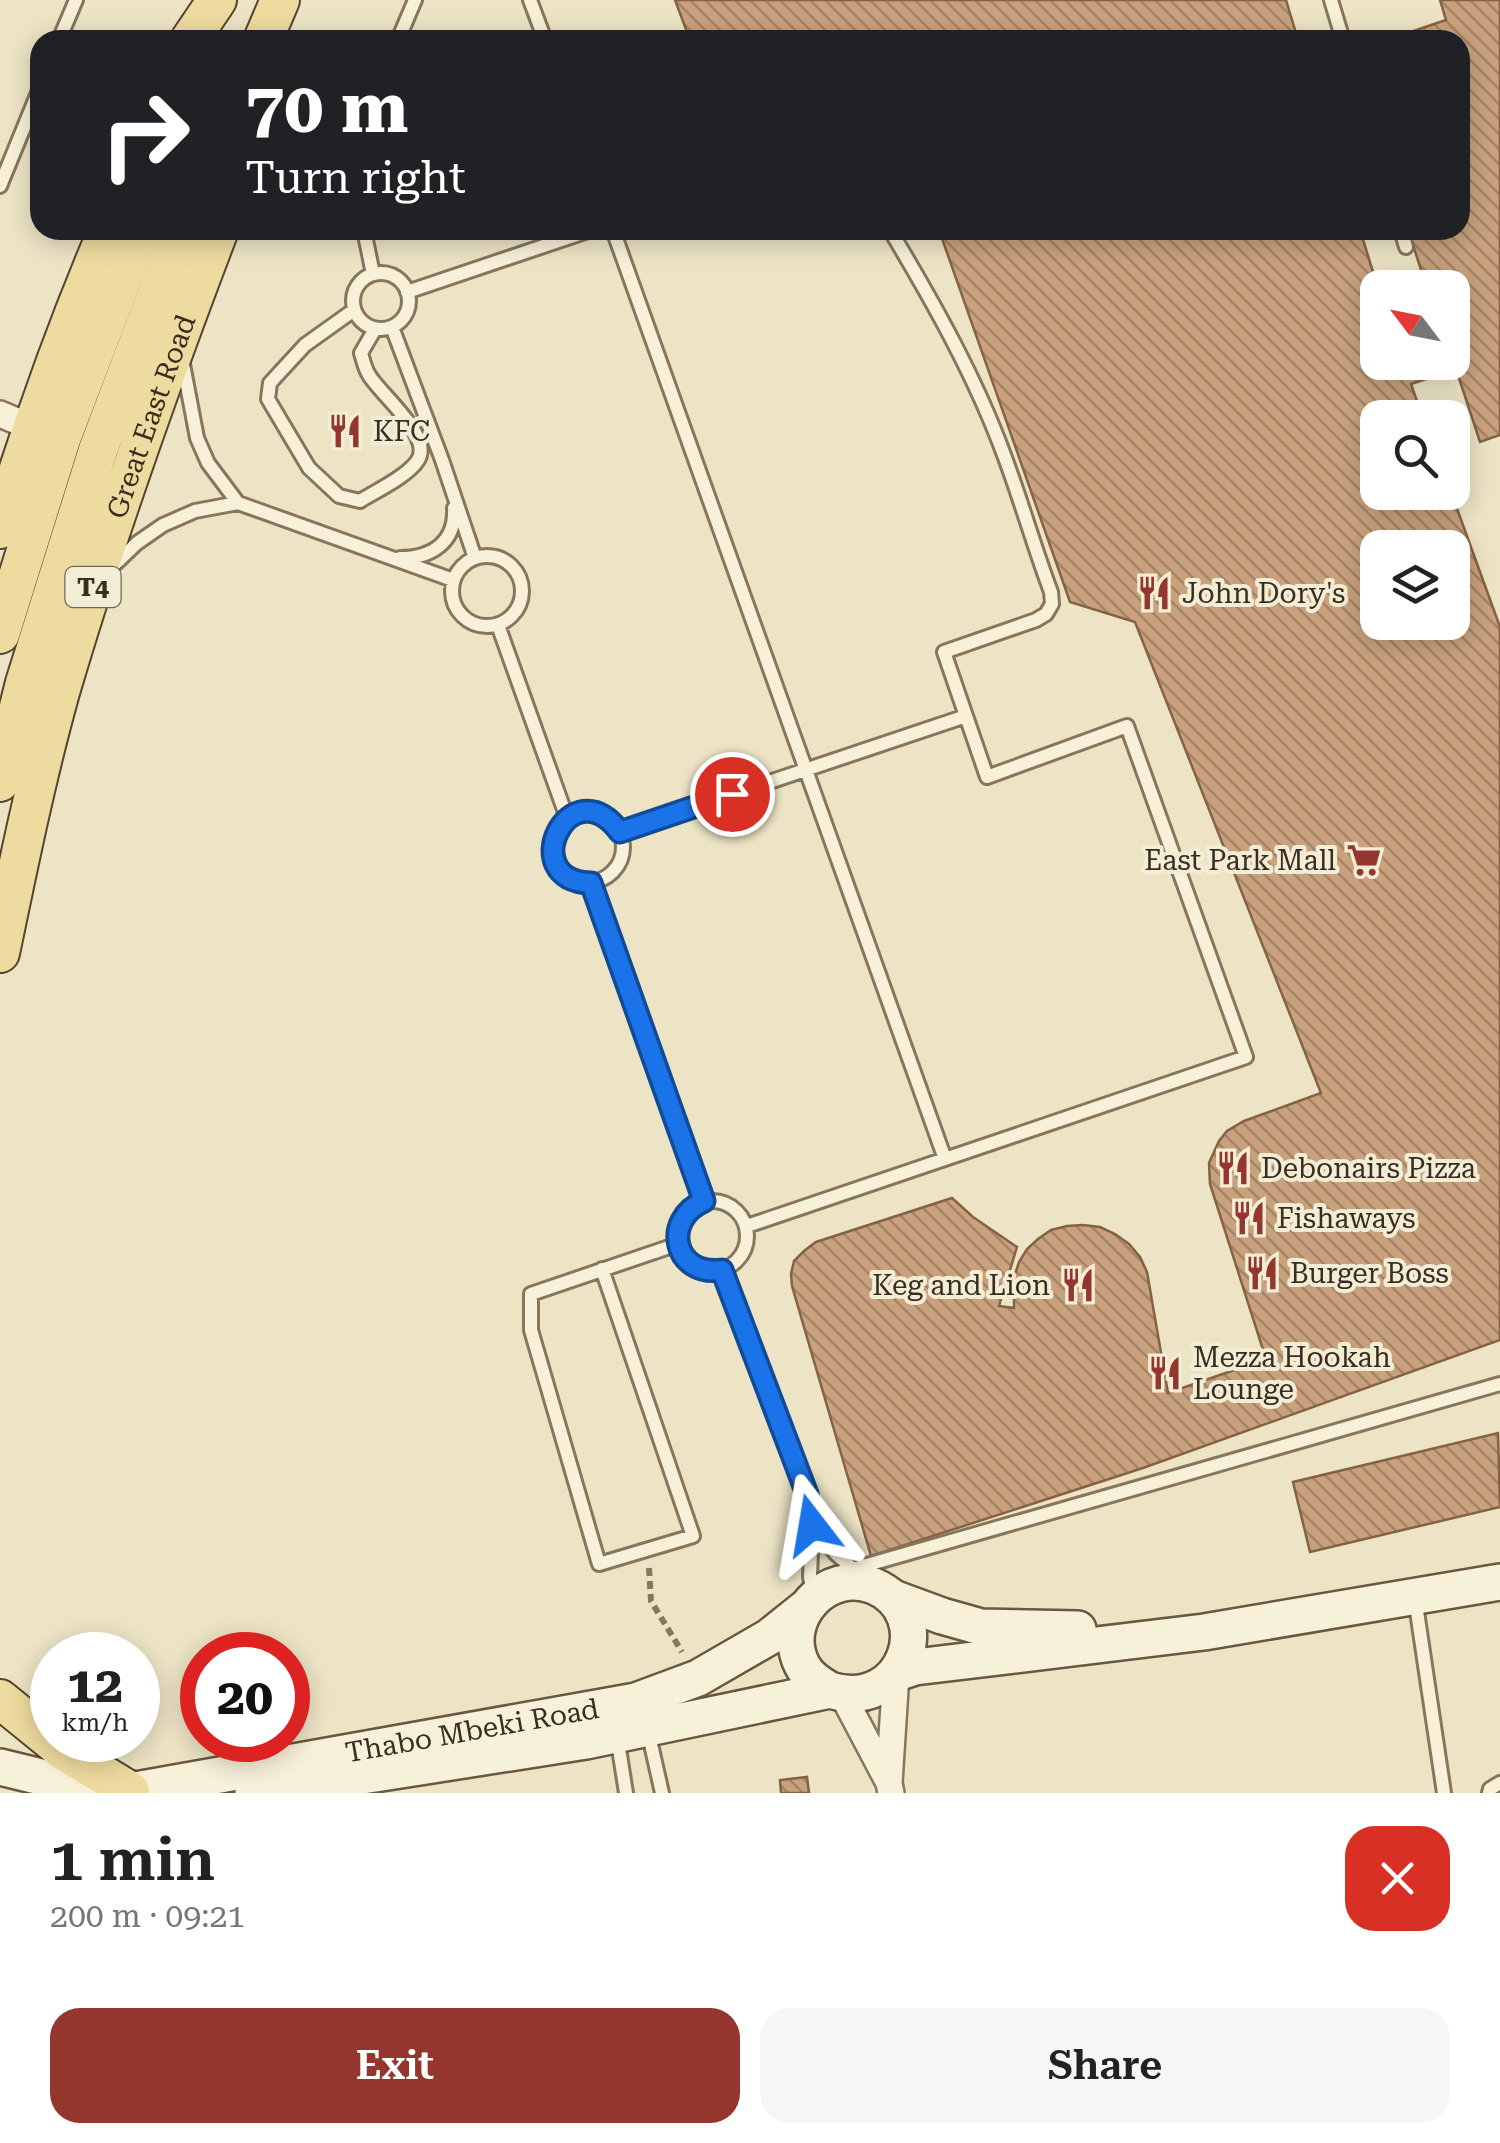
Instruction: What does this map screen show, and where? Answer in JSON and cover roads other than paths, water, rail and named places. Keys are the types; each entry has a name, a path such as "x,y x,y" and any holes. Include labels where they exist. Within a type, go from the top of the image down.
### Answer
{"main road":[{"path":"197,30 217,0"},
{"path":"221,30 233,0"},
{"path":"267,30 280,0"},
{"path":"286,30 292,0"},
{"path":"0,528 16,420 103,240"},
{"path":"0,634 61,439 137,240"},
{"name":"Great East Road","path":"0,782 25,683 98,450 177,240"},
{"name":"Great East Road","path":"0,953 60,696 94,583 215,240"},
{"name":"Thabo Mbeki Road","path":"0,1767 82,1788 130,1791 636,1701 698,1678 769,1637 832,1586 853,1582 873,1585 942,1616 981,1627 1204,1632"},
{"name":"Thabo Mbeki Road","path":"253,1793 632,1731 836,1692 862,1694 915,1667 1204,1632 1500,1582"},
{"path":"873,1585 902,1612 907,1627 905,1658 896,1674"},
{"path":"809,1603 797,1627 802,1665 814,1680 836,1692"},
{"path":"0,1700 64,1751 130,1791"}],"street":[{"path":"890,1788 896,1674"},
{"path":"836,1692 890,1788"}],"lane":[{"path":"63,30 76,0"},
{"path":"402,30 415,0"},
{"path":"530,0 541,30"},
{"path":"1331,0 1340,30"},
{"path":"0,186 30,112"},
{"path":"366,240 373,274"},
{"path":"408,292 562,240"},
{"path":"617,240 945,1159"},
{"path":"746,1226 1246,1057 1127,726 987,776 944,652 1036,620 1052,604 1051,592 1004,453 934,304 896,240"},
{"path":"1404,240 1406,247"},
{"path":"373,274 387,274 400,280 408,292 409,306 392,327 375,329 362,322 354,310 353,295 360,282 373,274"},
{"path":"354,310 306,346 270,383 268,399 309,468 339,496 360,501 406,471 419,459 422,449 416,434 368,374 361,353 375,329"},
{"path":"392,327 474,558"},
{"path":"178,337 197,438 208,463 238,503"},
{"path":"393,558 419,558 442,545 454,523 454,498"},
{"path":"94,583 136,543 163,525 195,511 238,503 453,580"},
{"path":"474,558 499,558 517,574 522,598 509,619 498,625 476,626 466,620 453,602 453,580 465,563 474,558"},
{"path":"498,625 567,818"},
{"path":"620,832 966,716"},
{"path":"591,812 613,822 624,845 615,871 591,883 580,883 562,873 553,855 554,834 567,818 591,812"},
{"path":"591,883 704,1201"},
{"path":"704,1201 730,1205 746,1226 746,1248 740,1258 722,1270 694,1266 678,1244 677,1233 686,1213 704,1201"},
{"path":"602,1270 693,1536 600,1564 532,1330 531,1294 678,1244"},
{"path":"722,1270 807,1494 812,1525 809,1603"},
{"path":"812,1525 836,1554 873,1585 1500,1384"},
{"path":"1414,1595 1444,1793"},
{"path":"626,1793 632,1731"},
{"path":"632,1731 662,1793"},
{"path":"1489,1793 1500,1783"}],"place":[{"name":"KFC","path":"345,431"},
{"name":"John Dory's","path":"1154,593"},
{"name":"East Park Mall","path":"1364,860"},
{"name":"Debonairs Pizza","path":"1233,1168"},
{"name":"Fishaways","path":"1249,1218"},
{"name":"Burger Boss","path":"1262,1273"},
{"name":"Keg and Lion","path":"1078,1285"},
{"name":"Mezza Hookah Lounge","path":"1165,1373"}]}
